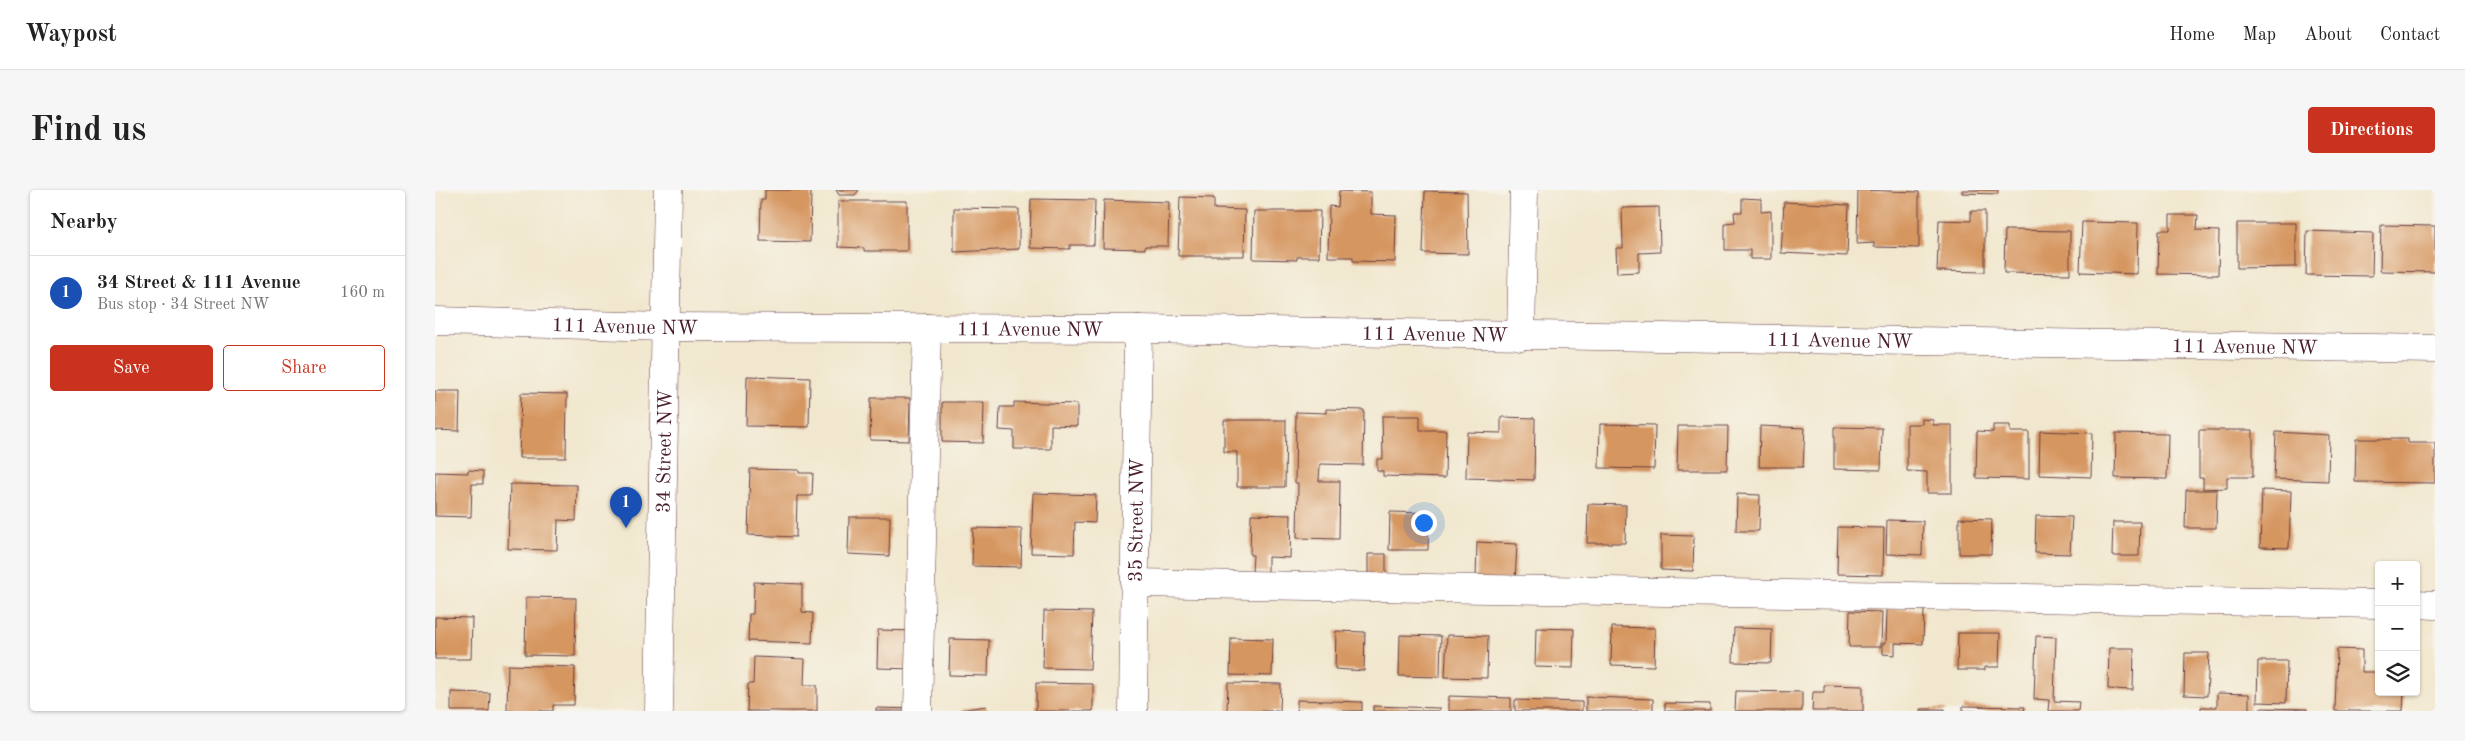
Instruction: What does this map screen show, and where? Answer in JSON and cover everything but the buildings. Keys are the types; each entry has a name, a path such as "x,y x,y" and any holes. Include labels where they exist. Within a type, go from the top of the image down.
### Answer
{"street":[{"name":"34 Street NW","path":"659,711 668,190"},
{"path":"1521,336 1524,190"},
{"name":"111 Avenue NW","path":"435,321 666,327 1138,329 2435,349"},
{"path":"918,711 927,328"},
{"name":"35 Street NW","path":"1133,711 1138,329"},
{"path":"1135,583 2375,604"},
{"path":"2420,604 2435,605"}],"place":[{"name":"34 Street & 111 Avenue","path":"626,528"}]}
